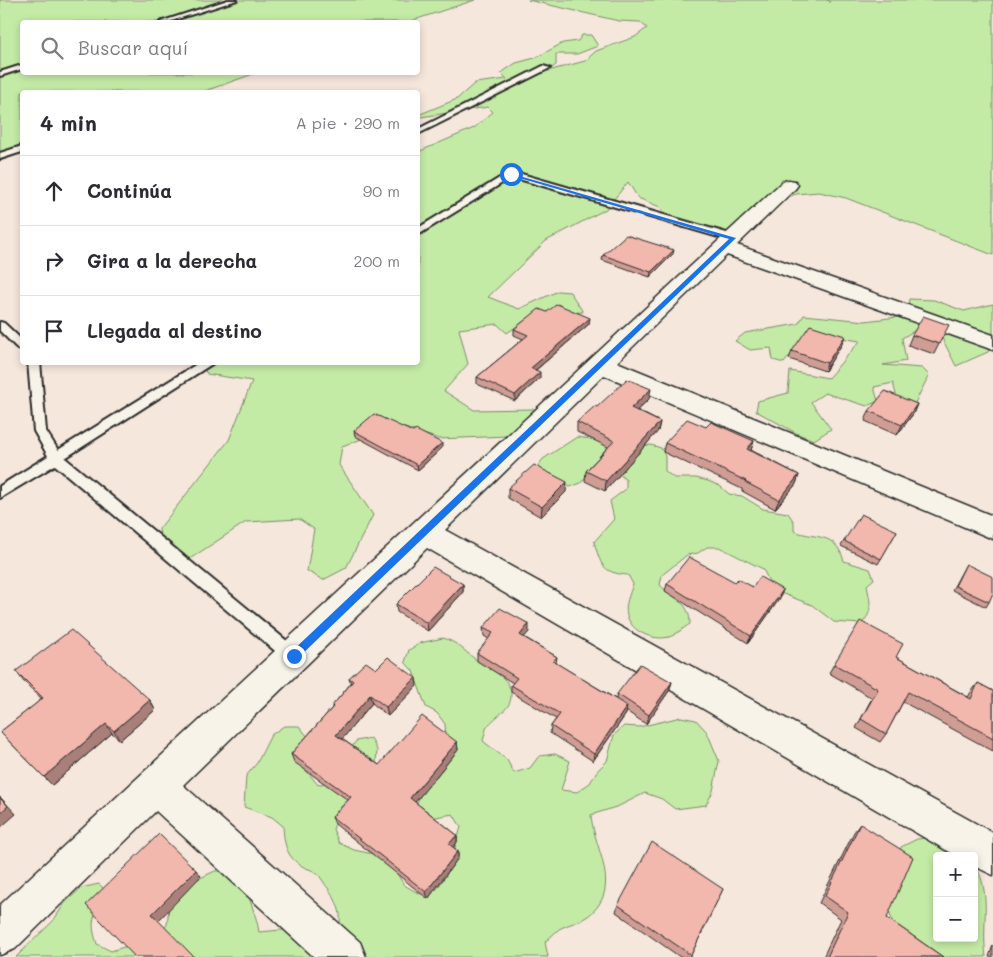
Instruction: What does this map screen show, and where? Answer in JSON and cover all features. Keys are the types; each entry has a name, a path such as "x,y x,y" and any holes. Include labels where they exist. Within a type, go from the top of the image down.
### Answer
{"street":[{"path":"0,934 789,185"},
{"path":"728,243 993,343"},
{"path":"600,364 993,528"},
{"path":"424,532 993,855"},
{"path":"156,786 345,957"}],"lane":[{"path":"169,20 234,0"},
{"path":"0,74 20,68"},
{"path":"420,131 546,68"},
{"path":"0,156 20,150"},
{"path":"420,230 511,174 728,243"},
{"path":"0,326 20,344"},
{"path":"34,365 40,431 56,458 294,656"},
{"path":"0,493 204,365"}],"green space":[{"path":"0,0 475,0 414,20 20,20 20,75 250,75 208,90 20,90 20,154 0,161"},
{"path":"528,0 993,0 993,255 846,198 819,192 796,194 758,209 740,220 736,234 718,236 673,221 660,207 638,198 628,182 606,209 546,241 488,297 519,309 558,291 570,292 583,312 534,314 507,333 497,324 459,329 468,364 444,391 474,410 535,409 529,435 439,439 399,426 342,446 339,465 373,515 346,568 323,580 307,571 314,529 299,519 246,522 188,560 163,554 159,529 229,440 252,381 207,374 202,365 420,365 420,151 474,128 493,112 488,107 421,117 420,114 457,99 475,83 507,79 501,73 516,63 535,58 563,43 578,41 582,35 591,35 598,46 577,54 556,54 556,65 548,71 585,61 596,51 635,37 647,28 640,22 619,21"},
{"path":"909,299 934,300 964,311 993,304 993,338 988,352 956,366 937,328 924,325 902,338 906,361 883,365 922,368 929,375 914,405 897,398 893,383 874,387 878,401 867,406 825,393 811,402 831,429 814,440 798,434 756,411 758,401 788,393 790,371 828,378 860,341 808,333 784,363 773,360 771,348 750,350 735,341 745,333 798,324 804,315 865,321 906,316"},
{"path":"577,437 641,446 651,445 661,448 665,456 665,471 674,478 696,478 708,481 720,486 729,494 742,496 763,509 788,513 794,522 794,531 830,541 836,545 844,561 870,569 874,579 867,585 870,606 865,620 861,624 834,622 812,605 773,590 763,569 719,547 707,547 698,553 687,555 662,575 660,585 681,602 687,611 690,624 669,637 656,638 644,634 629,621 626,611 633,584 628,575 613,572 604,566 594,542 614,519 610,501 626,489 626,480 611,467 591,470 581,483 570,487 541,473 538,466 543,459"},
{"path":"443,638 456,644 480,663 498,674 507,683 511,696 508,706 486,729 483,741 507,760 514,773 530,768 539,756 555,754 570,761 561,790 577,792 590,783 597,771 607,761 614,735 624,726 639,727 681,717 696,720 707,732 719,761 713,791 706,805 675,809 662,799 645,793 619,806 591,815 604,868 606,881 604,893 599,905 588,916 559,929 545,942 548,957 328,957 339,930 340,922 338,907 334,898 318,874 304,867 289,854 285,844 283,826 272,817 244,807 246,776 257,763 271,735 284,726 299,726 308,737 301,764 318,785 333,780 356,741 371,738 377,750 376,764 354,787 346,799 333,829 339,843 354,850 387,857 404,885 420,894 437,889 447,874 461,827 453,814 424,819 415,808 438,751 446,738 445,724 437,713 426,707 413,671 405,662 409,650 420,643"},
{"path":"933,837 962,852 933,852 933,942 978,942 978,870 985,898 986,957 931,957 895,929 889,911 895,896 901,847 917,839"},
{"path":"215,871 232,872 245,880 259,932 293,929 308,936 311,957 16,957 53,921 65,903 81,888 99,884 110,895 96,912 93,929 97,944 111,951 150,939 167,925 169,907 196,880"}],"building":[{"path":"626,235 674,250 651,272 603,255"},
{"path":"557,304 590,318 531,368 540,372 515,395 477,377 528,335 514,329 539,309 547,312"},
{"path":"923,316 949,325 939,344 912,335"},
{"path":"810,325 845,336 827,363 792,351"},
{"path":"627,379 651,389 631,408 660,422 606,481 586,471 614,441 577,422 595,406 597,407"},
{"path":"885,391 917,404 902,425 869,411"},
{"path":"374,414 413,432 416,430 442,443 417,465 354,431"},
{"path":"687,419 706,427 711,422 754,441 747,449 799,475 779,500 746,481 665,443"},
{"path":"534,465 567,482 542,507 508,488"},
{"path":"861,514 897,531 881,559 844,541"},
{"path":"689,557 735,582 738,579 753,587 760,577 783,590 751,636 667,584"},
{"path":"966,564 993,577 993,593 989,602 955,586"},
{"path":"433,567 463,584 427,623 396,604"},
{"path":"500,608 529,624 520,635 557,657 553,661 627,706 594,754 551,726 560,714 511,685 517,678 477,653 493,633 483,628"},
{"path":"860,621 903,644 896,657 971,699 978,683 993,691 993,738 908,692 886,734 861,719 878,689 834,664"},
{"path":"71,630 150,700 114,731 106,724 44,777 0,732 43,698 16,671"},
{"path":"388,657 416,678 386,707 370,695 336,735 379,765 422,716 457,742 410,798 457,835 449,844 458,851 426,892 332,817 351,797 291,754 333,707 353,681 349,678 366,662 376,669"},
{"path":"640,664 672,682 649,715 617,694"},
{"path":"0,798 8,806 0,813"},
{"path":"860,824 913,857 887,918 943,957 827,957 848,912 825,896"},
{"path":"159,834 196,870 152,914 194,957 135,957 86,905"},
{"path":"652,842 723,889 691,955 618,905"}],"route":[{"path":"294,656 733,238 511,174"}]}
